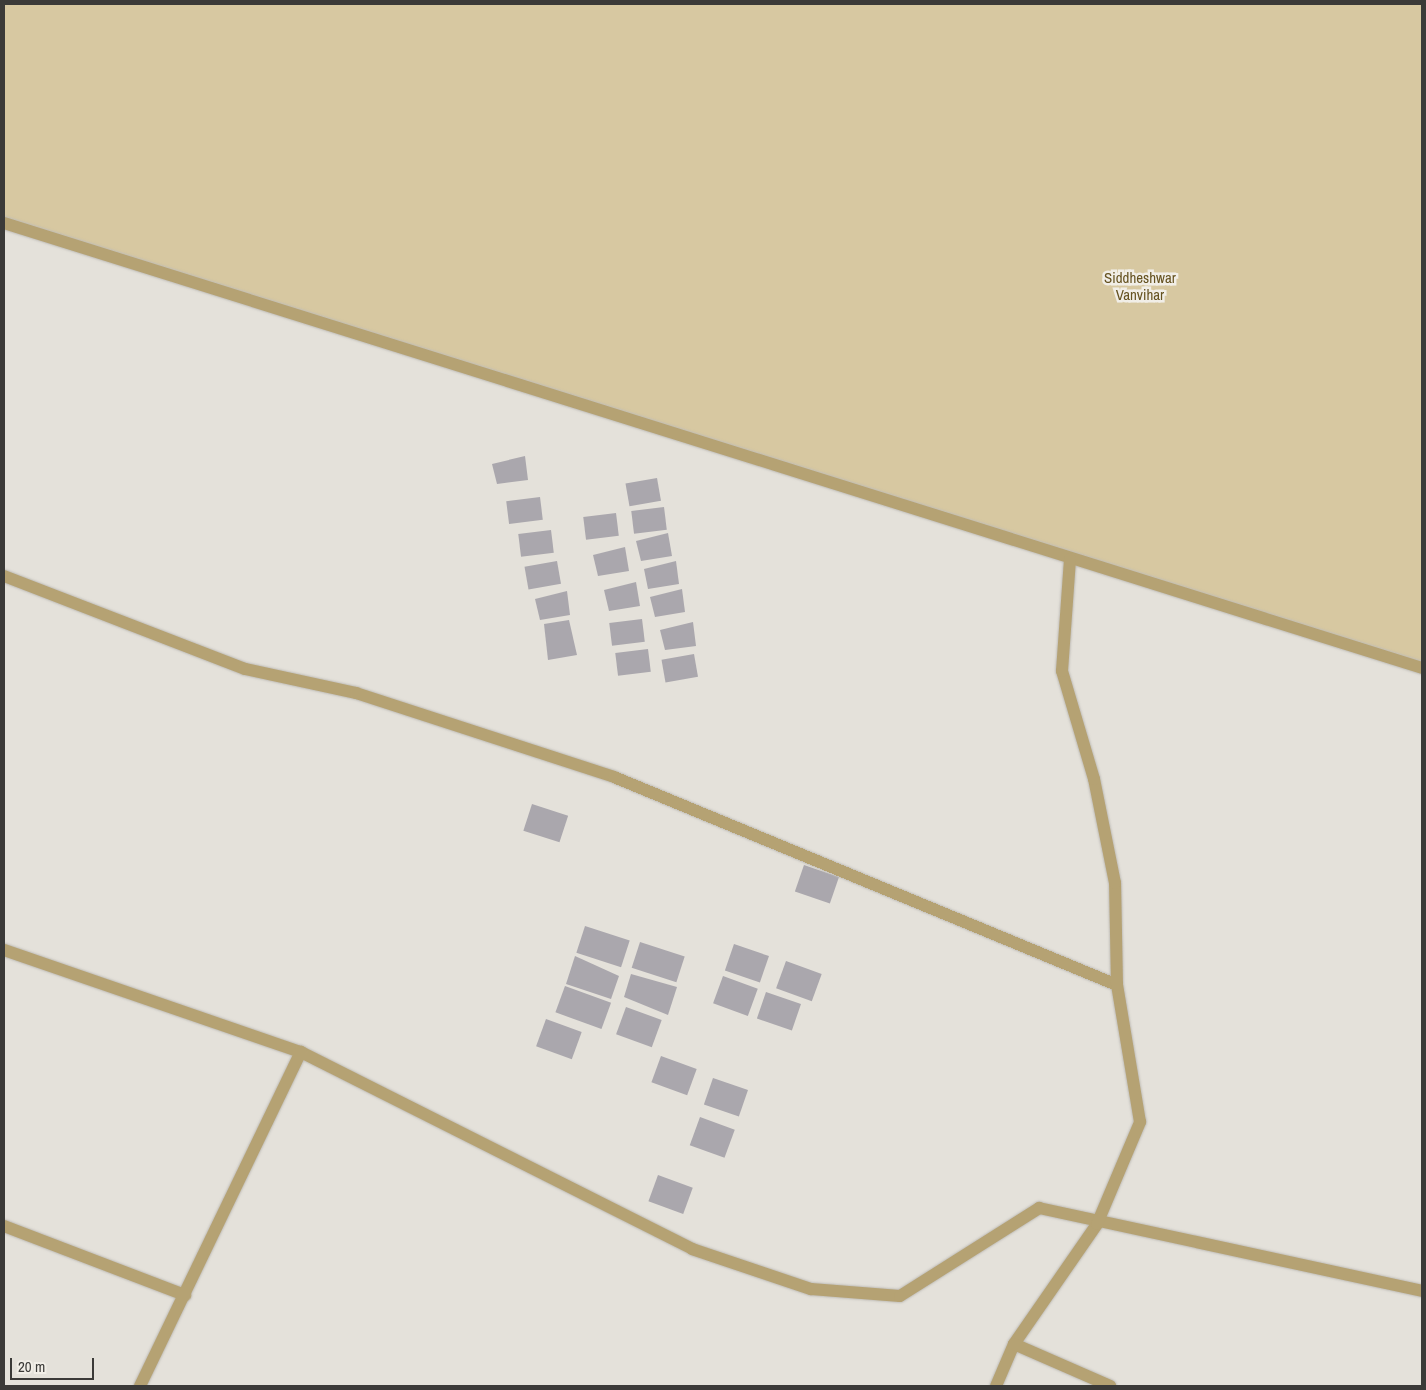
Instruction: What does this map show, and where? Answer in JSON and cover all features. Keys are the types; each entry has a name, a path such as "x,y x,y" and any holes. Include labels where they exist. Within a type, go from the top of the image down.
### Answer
{"street":[{"path":"4,223 1422,668"},
{"path":"996,1386 1014,1344 1097,1224 1140,1122 1117,985 1115,883 1094,779 1062,671 1070,559"},
{"path":"4,576 245,669 356,693 614,777 1117,985"},
{"path":"4,950 301,1052 692,1249 811,1289 900,1296 1039,1208 1097,1224 1422,1291"},
{"path":"140,1386 301,1052"},
{"path":"4,1226 184,1295"},
{"path":"1014,1344 1110,1386"}],"green space":[{"name":"Siddheshwar Vanvihar","path":"4,4 1422,4 1422,668 4,223"}],"building":[{"path":"525,456 528,480 497,484 492,464"},
{"path":"657,478 661,501 629,506 625,484"},
{"path":"540,497 543,520 509,524 506,501"},
{"path":"664,507 667,530 634,534 631,511"},
{"path":"616,513 619,536 586,540 583,517"},
{"path":"551,530 554,553 521,557 518,534"},
{"path":"668,533 672,556 641,561 636,541"},
{"path":"625,547 629,571 598,576 593,555"},
{"path":"557,561 561,584 528,589 525,567"},
{"path":"676,561 679,584 648,589 644,569"},
{"path":"636,582 640,606 609,611 604,590"},
{"path":"682,589 685,612 655,617 650,597"},
{"path":"567,591 570,615 540,620 535,599"},
{"path":"642,619 645,642 612,646 609,623"},
{"path":"569,620 577,655 548,660 544,624"},
{"path":"693,622 696,646 665,650 660,630"},
{"path":"648,649 651,672 618,676 615,653"},
{"path":"694,654 698,677 665,682 662,660"},
{"path":"532,804 568,816 559,842 523,831"},
{"path":"804,865 839,877 830,904 795,891"},
{"path":"585,926 630,941 621,967 576,953"},
{"path":"640,942 685,957 676,982 632,968"},
{"path":"734,944 769,956 760,983 725,970"},
{"path":"575,956 619,976 611,999 566,984"},
{"path":"786,961 822,974 812,1001 776,988"},
{"path":"631,974 677,987 668,1015 624,997"},
{"path":"723,976 758,989 748,1016 713,1003"},
{"path":"565,986 611,1003 601,1029 555,1012"},
{"path":"766,992 801,1004 792,1031 757,1018"},
{"path":"626,1007 662,1020 652,1047 616,1034"},
{"path":"546,1019 582,1032 572,1059 536,1046"},
{"path":"661,1056 697,1069 687,1095 651,1082"},
{"path":"713,1078 748,1090 739,1117 704,1104"},
{"path":"700,1117 735,1130 725,1158 690,1145"},
{"path":"658,1175 693,1188 683,1214 648,1201"}]}
